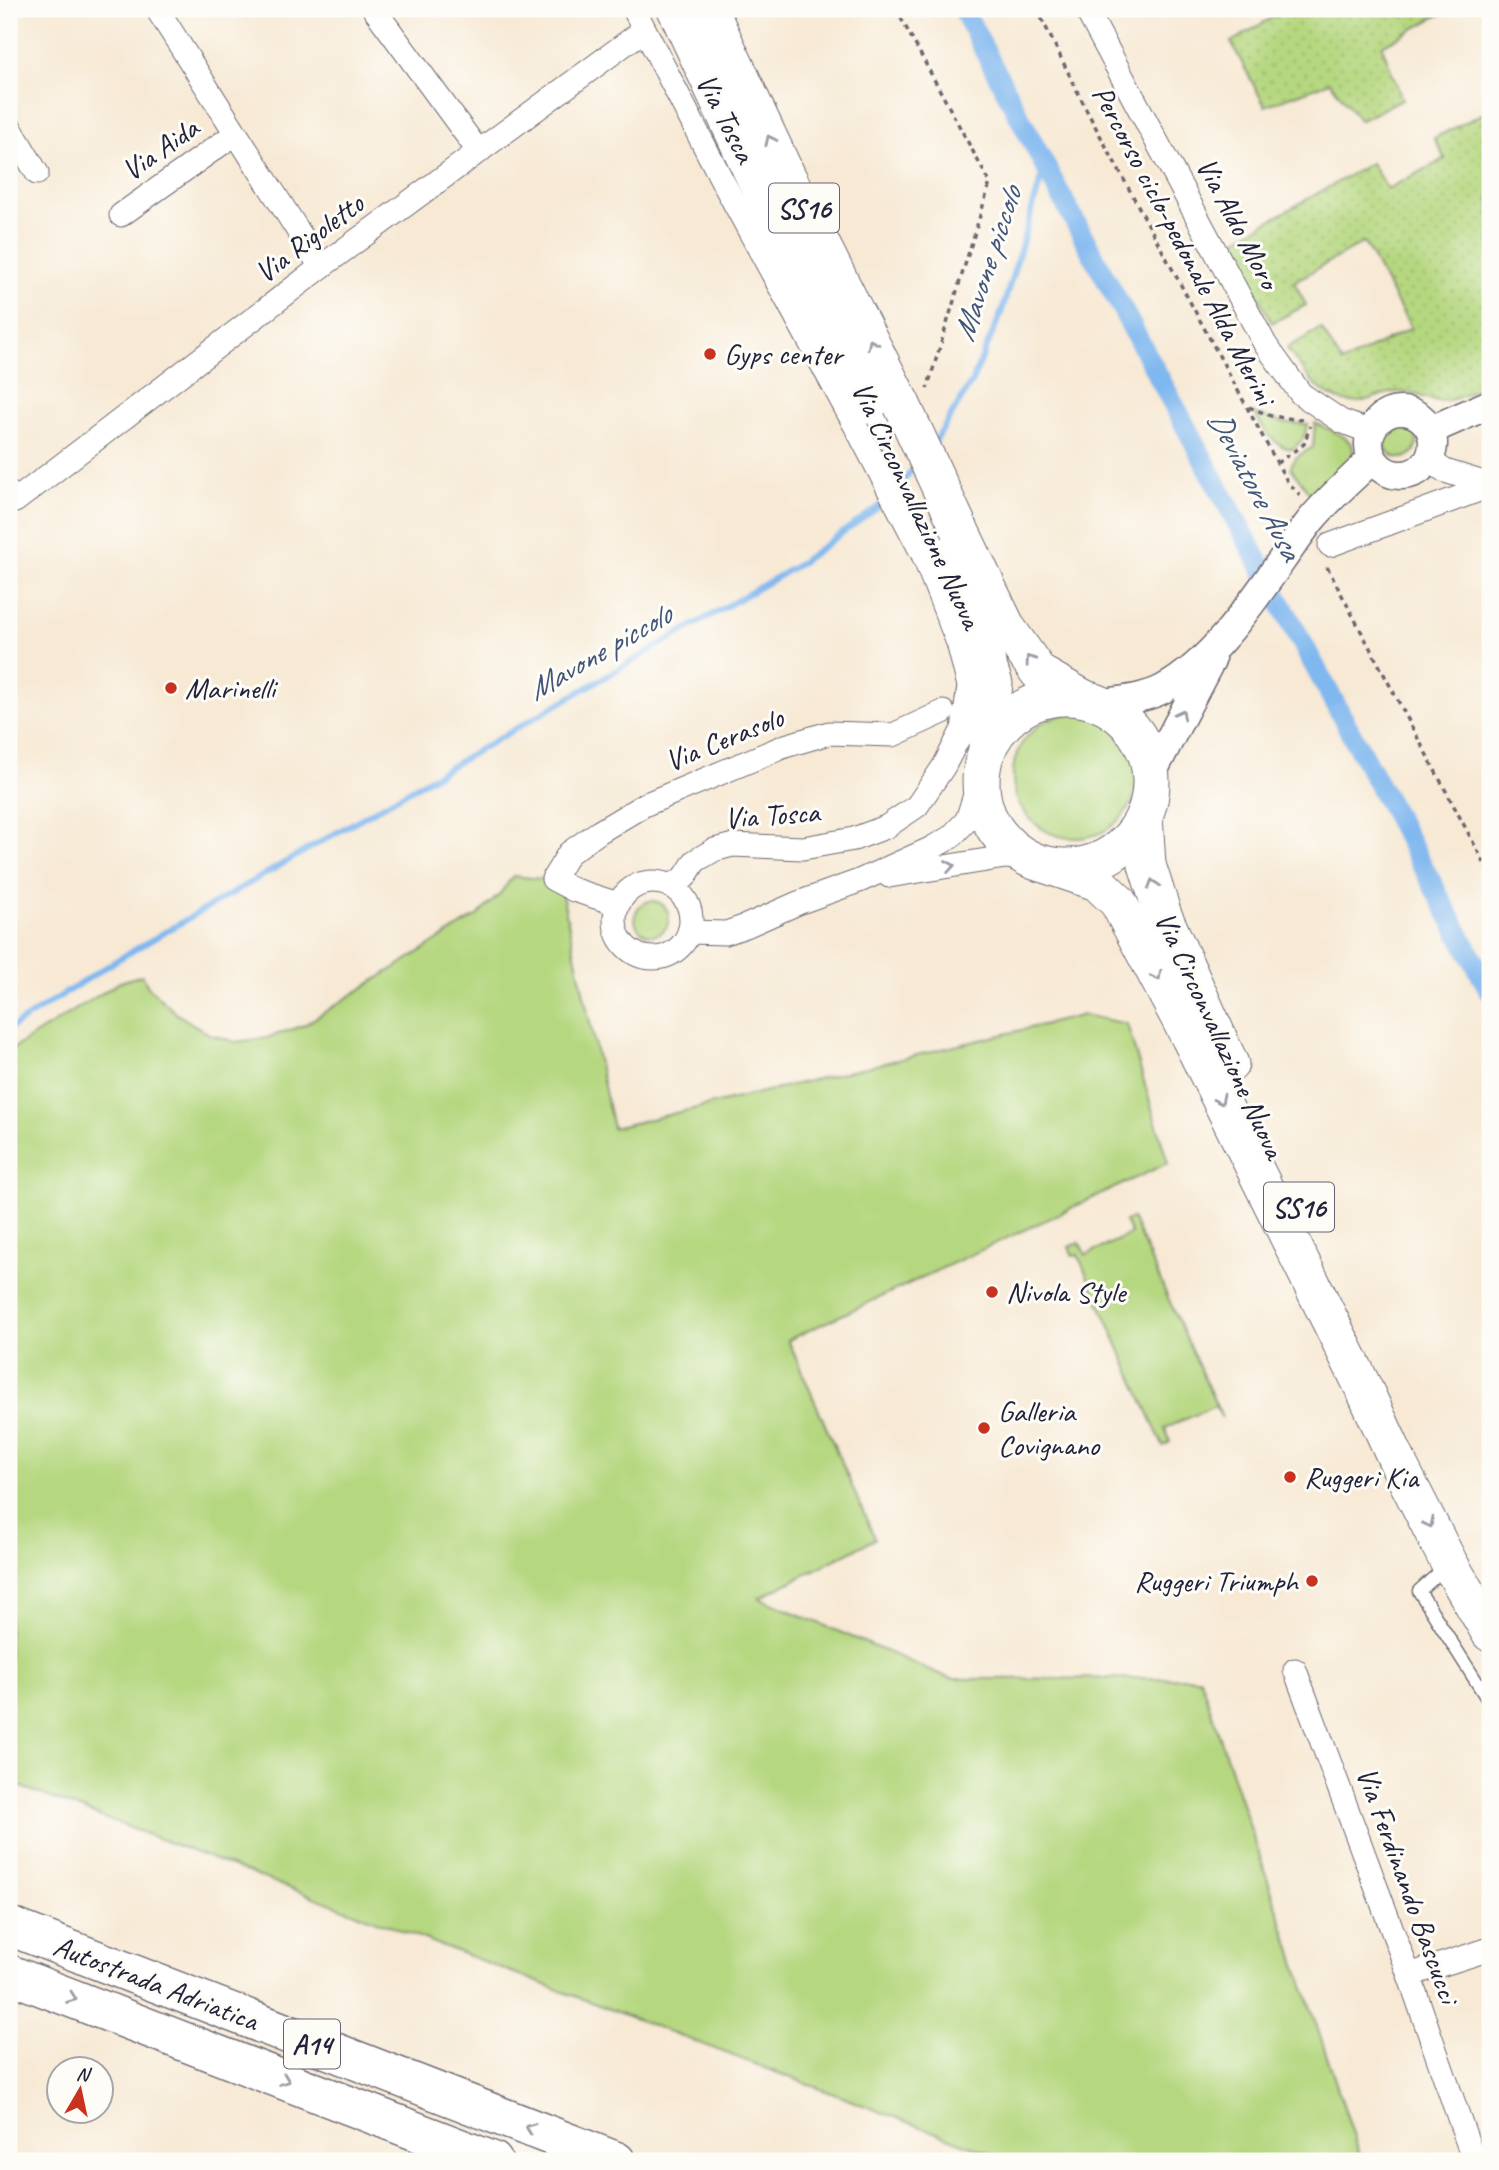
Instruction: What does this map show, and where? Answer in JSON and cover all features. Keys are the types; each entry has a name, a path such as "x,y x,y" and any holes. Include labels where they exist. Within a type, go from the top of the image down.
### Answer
{"highway":[{"name":"Autostrada Adriatica","path":"9,1926 616,2161"},
{"name":"Autostrada Adriatica","path":"9,1974 493,2161"}],"main road":[{"name":"Via Circonvallazione Nuova","path":"676,9 805,279 891,413"},
{"name":"Via Circonvallazione Nuova","path":"709,9 891,413 977,633 994,684 984,763"},
{"name":"Via Circonvallazione Nuova","path":"941,542 1039,673 1092,701"},
{"path":"984,763 1006,720 1027,706 1051,697 1068,696 1092,701"},
{"name":"SS16","path":"984,763 981,796 993,827 1010,846 1039,862 1063,867 1096,861 1125,844 1144,816 1150,796 1151,775 1146,753 1136,732 1114,711 1092,701"},
{"name":"Via Circonvallazione Nuova","path":"1144,816 1147,865 1163,915 1212,1027 1388,1390 1490,1585"},
{"name":"Via Circonvallazione Nuova","path":"1039,862 1097,882 1118,902 1189,1038 1449,1563 1490,1633"}],"street":[{"name":"Via Aida","path":"157,9 321,267"},
{"path":"374,9 479,152"},
{"name":"Via Tosca","path":"634,9 724,184 891,413 941,542 958,643 969,686 963,729 944,766 917,806 886,827 854,839 803,848 733,845 714,850 695,861 685,877 671,886"},
{"name":"Via Aldo Moro","path":"1087,9 1265,344 1301,394 1341,421 1371,446"},
{"name":"Via Rigoletto","path":"12,497 644,30"},
{"path":"9,126 37,173"},
{"name":"Via Aida","path":"121,215 235,134"},
{"path":"1431,430 1490,404"},
{"path":"1151,775 1221,642 1308,507 1371,446 1376,422 1384,415 1405,411 1415,414 1431,430 1433,440 1429,460 1422,468 1405,475 1386,472 1371,446"},
{"path":"1429,460 1445,471 1490,486"},
{"path":"1330,545 1490,486"},
{"path":"1092,701 1145,697 1163,689 1179,679 1221,642"},
{"name":"Via Cerasolo","path":"618,904 574,890 553,879 569,853 644,805 785,746 829,733 893,735 943,712"},
{"path":"689,932 726,933 859,881 951,837 967,820 984,763"},
{"path":"859,881 1005,857 1039,862"},
{"path":"659,882 671,886 680,892 690,911 689,932 684,943 664,956 652,958 639,955 621,940 616,928 618,904 635,886 659,882"},
{"name":"Via Ferdinando Bascucci","path":"1295,1670 1409,1975 1474,2161"},
{"path":"1409,1975 1490,1949"}],"lane":[{"path":"1449,1563 1419,1591 1490,1703"}],"path":[{"path":"891,413 990,183 896,9"},
{"name":"Percorso ciclo-pedonale Alda Merini","path":"1037,9 1088,113 1277,463 1287,481 1308,507"},
{"path":"1247,406 1272,416 1311,420 1304,444 1277,463"},
{"path":"1330,545 1321,556 1490,874"}],"green space":[{"path":"1282,9 1450,9 1382,46 1402,99 1360,121 1330,82 1265,106 1231,42 1283,11"},
{"path":"1490,110 1490,383 1441,401 1403,392 1357,402 1330,396 1313,382 1287,348 1321,328 1342,363 1411,328 1364,242 1294,282 1306,305 1272,323 1230,243 1371,163 1387,189 1445,159 1434,138"},
{"path":"1255,414 1286,423 1308,424 1303,439 1293,449 1281,445 1266,431"},
{"path":"1315,423 1343,436 1354,452 1352,460 1311,495 1291,468 1296,458 1313,447"},
{"path":"1401,426 1413,430 1417,442 1413,454 1401,458 1389,454 1385,442 1389,430"},
{"path":"1075,714 1099,718 1119,732 1133,752 1137,776 1133,800 1119,820 1099,834 1075,838 1051,834 1031,820 1017,800 1013,776 1017,752 1031,732 1051,718"},
{"path":"513,876 559,881 613,1128 1084,1015 1127,1024 1168,1163 788,1340 875,1539 759,1598 951,1679 1200,1678 1362,2161 1011,2161 9,1782 9,1051 120,982 142,975 148,987 177,1014 209,1034 235,1042 267,1038 304,1025 478,915 499,895"},
{"path":"652,901 664,906 669,918 664,930 652,935 640,930 635,918 640,906"},
{"path":"1132,1218 1222,1418 1215,1406 1165,1428 1170,1442 1163,1446 1078,1255 1073,1256 1069,1247 1079,1242 1086,1255 1131,1234 1125,1221"}],"waterway":[{"name":"Deviatore Ausa","path":"963,9 1490,991"},
{"name":"Mavone piccolo","path":"935,442 972,381 1002,311 1045,166"},
{"name":"Mavone piccolo","path":"895,491 917,464"},
{"name":"Mavone piccolo","path":"9,1029 117,960 796,566 888,500"}],"place":[{"name":"Gyps center","path":"710,354"},
{"name":"Marinelli","path":"171,688"},
{"name":"Nivola Style","path":"992,1292"},
{"name":"Galleria Covignano","path":"984,1428"},
{"name":"Ruggeri Kia","path":"1290,1477"},
{"name":"Ruggeri Triumph","path":"1312,1581"}]}
